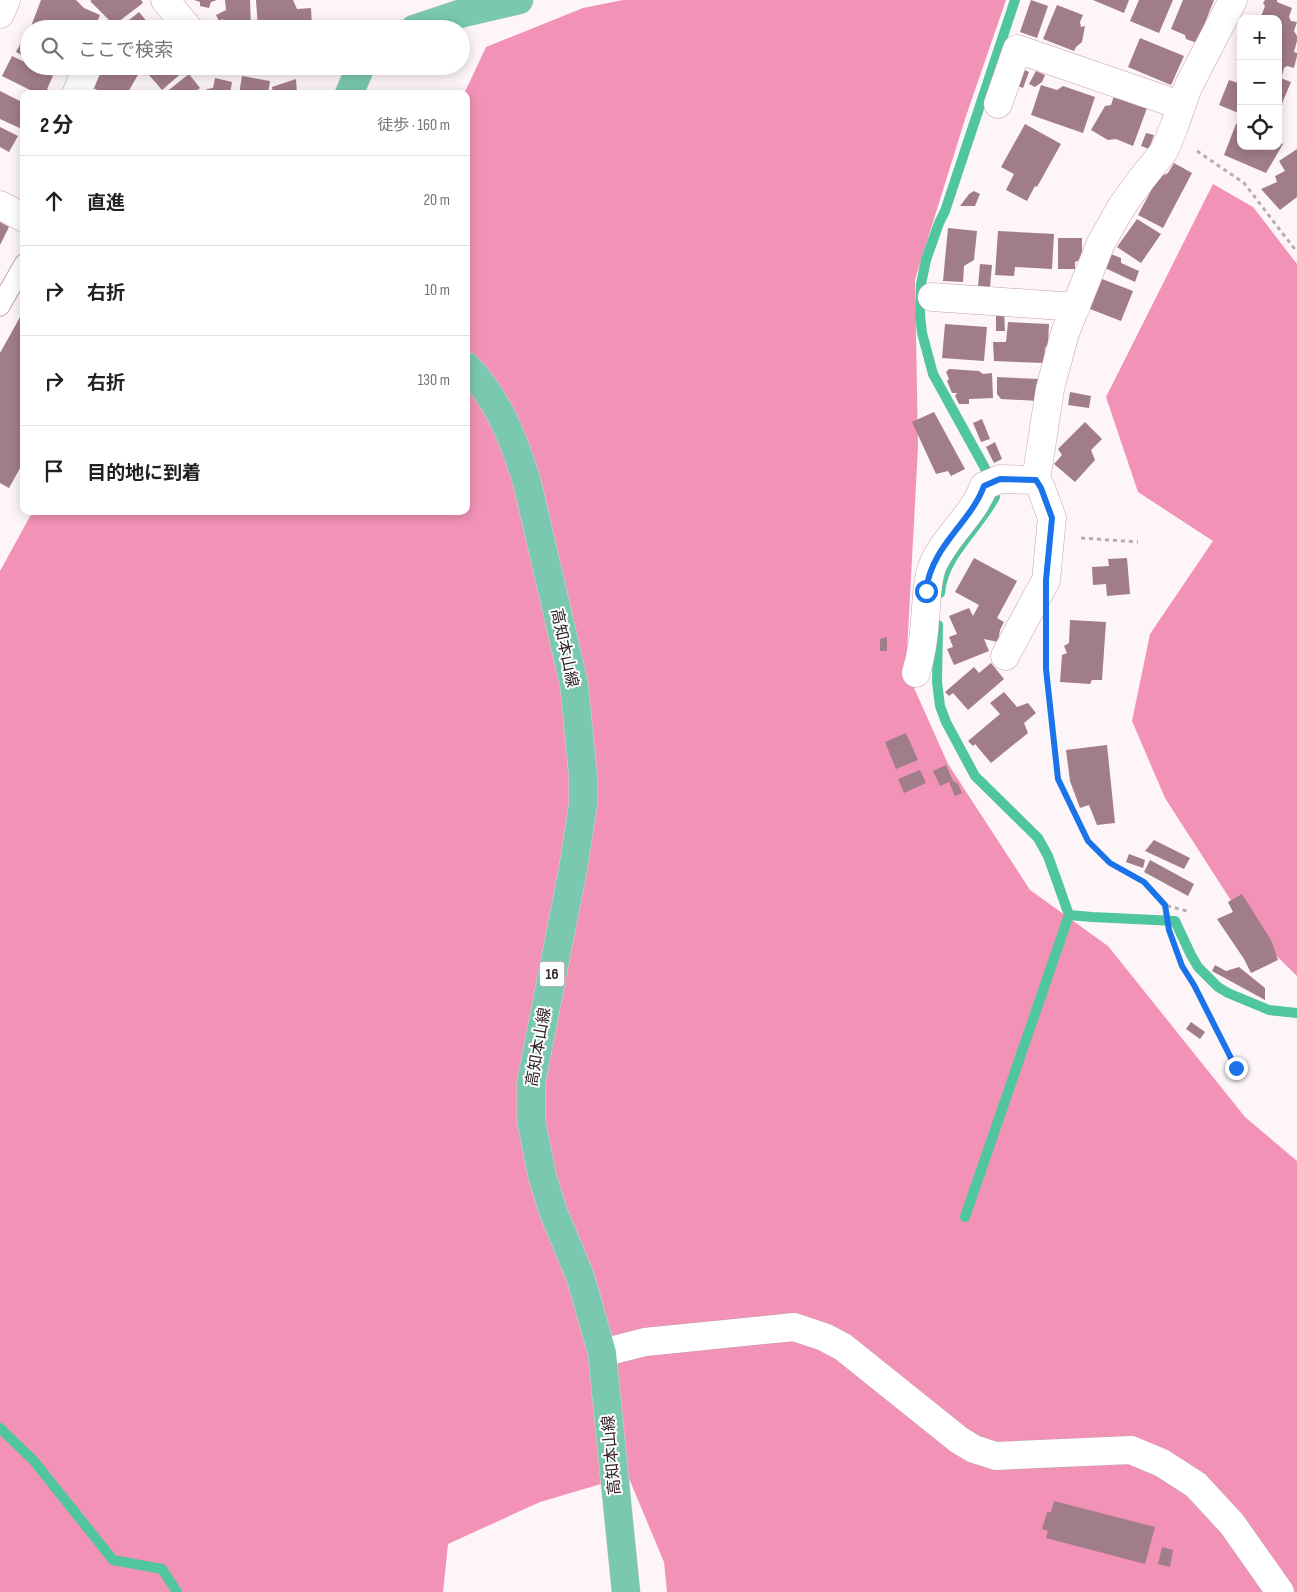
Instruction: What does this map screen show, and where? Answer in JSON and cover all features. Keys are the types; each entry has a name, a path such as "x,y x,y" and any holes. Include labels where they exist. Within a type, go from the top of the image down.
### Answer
{"main road":[{"path":"441,20 519,0"},
{"path":"351,90 358,75"},
{"name":"高知本山線","path":"470,371 484,387 494,403 518,451 527,482 574,684 583,775 583,805 531,1083 530,1101 534,1140 542,1175 553,1211 581,1279 602,1353 626,1592"}],"street":[{"path":"0,14 6,0"},
{"path":"165,0 180,20"},
{"path":"1005,656 1046,580 1052,518 1041,488 1036,480 1050,389 1065,334 1101,243 1122,206 1164,151 1188,87 1233,0"},
{"path":"998,104 1017,49 1180,106"},
{"path":"78,90 84,75"},
{"path":"0,205 20,216"},
{"path":"932,297 1076,307"},
{"path":"916,673 922,650 928,581 933,565 954,531 992,482 1036,480"},
{"path":"602,1353 645,1342 794,1327 824,1336 843,1347 959,1440 974,1449 996,1456 1131,1450 1162,1463 1196,1485 1232,1524 1280,1592"}],"lane":[{"path":"0,306 20,271"}],"path":[{"path":"1171,133 1244,183 1297,252"},
{"path":"1052,518 1067,537 1138,542"},
{"path":"1046,639 1046,669 1058,779 1088,841 1110,863 1144,882 1165,905 1190,912"},
{"path":"1165,905 1169,930 1182,966 1194,985 1236,1068"}],"shaded area":[{"path":"623,0 1006,0 966,116 915,280 918,447 906,670 948,764 1030,890 1108,946 1245,1117 1297,1161 1297,1592 667,1592 664,1562 628,1476 540,1502 448,1544 443,1592 0,1592 0,571 31,515 470,515 470,90 466,90 486,47 583,8"},
{"path":"1213,184 1253,207 1297,264 1297,976 1250,930 1165,798 1132,721 1150,634 1213,541 1138,492 1106,397"}],"building":[{"path":"41,0 76,0 84,8 100,15 98,20 33,20"},
{"path":"141,0 143,3 121,20 109,20 90,1"},
{"path":"194,0 217,0 211,2 209,8 200,6 200,2"},
{"path":"225,0 250,0 251,20 218,20 216,15 226,10"},
{"path":"256,0 293,0 297,9 311,8 312,20 257,20"},
{"path":"1031,0 1048,6 1037,38 1020,32"},
{"path":"1093,0 1129,0 1124,13"},
{"path":"1139,0 1173,0 1159,33 1130,21"},
{"path":"1183,0 1214,0 1197,43 1186,39 1185,35 1171,29"},
{"path":"1265,0 1277,0 1277,2 1292,8 1289,17 1291,21 1297,22 1294,31 1297,41 1294,52 1297,53 1297,56 1294,68 1287,66 1284,68 1282,76 1282,15 1262,15 1265,6 1263,3"},
{"path":"1057,5 1083,15 1080,22 1081,27 1085,26 1082,42 1074,51 1043,39"},
{"path":"139,12 146,20 129,20"},
{"path":"1140,38 1184,56 1171,85 1128,67"},
{"path":"20,44 20,54 16,52"},
{"path":"12,56 20,60 20,75 53,76 47,89 49,90 30,90 2,76"},
{"path":"1025,70 1029,72 1023,88 1018,86"},
{"path":"1036,71 1045,75 1042,82 1035,87 1029,84"},
{"path":"98,75 138,75 129,90 97,90 92,87"},
{"path":"149,75 179,75 162,90"},
{"path":"188,75 200,88 197,90 169,90"},
{"path":"242,76 270,81 269,90 240,90"},
{"path":"215,78 232,82 231,90 207,90 213,88"},
{"path":"296,79 297,90 272,90 272,87"},
{"path":"1282,79 1291,82 1282,103"},
{"path":"1229,80 1237,83 1237,112 1219,105"},
{"path":"1041,85 1057,90 1063,86 1095,97 1083,133 1031,115"},
{"path":"0,91 20,101 20,128 0,119"},
{"path":"1114,96 1147,108 1133,146 1116,139 1108,140 1091,130 1105,106 1111,105"},
{"path":"1025,124 1061,144 1027,201 1006,190 1014,174 1001,167"},
{"path":"1236,124 1237,150 1279,150 1266,173 1224,155"},
{"path":"0,127 18,136 9,152 0,147"},
{"path":"1146,133 1154,135 1149,149 1141,146"},
{"path":"1297,149 1297,197 1280,210 1261,189 1277,182 1275,176 1285,171 1279,161"},
{"path":"1174,163 1192,173 1163,228 1138,215 1160,174 1168,173"},
{"path":"974,191 980,194 975,206 960,206 969,194"},
{"path":"1137,219 1161,234 1141,263 1117,247"},
{"path":"0,222 9,227 0,245"},
{"path":"948,228 977,231 974,260 964,266 963,282 943,281"},
{"path":"998,231 1054,234 1052,269 1015,267 1014,276 995,275"},
{"path":"1058,238 1082,238 1082,259 1075,262 1075,269 1058,269"},
{"path":"1111,254 1121,258 1121,263 1139,271 1135,282 1105,268"},
{"path":"980,264 992,265 990,287 978,286"},
{"path":"1102,279 1133,291 1121,321 1090,309"},
{"path":"996,311 1004,311 1005,331 996,331"},
{"path":"20,317 20,468 9,488 0,483 0,353"},
{"path":"1008,322 1049,324 1048,344 1045,348 1044,363 994,361 993,342 1006,342"},
{"path":"945,324 987,327 984,361 942,358"},
{"path":"949,369 979,371 983,374 992,373 993,398 969,399 969,404 959,404 955,396 957,393 952,393 947,381 949,379 946,372"},
{"path":"997,377 1040,379 1039,401 1001,399 997,394"},
{"path":"1070,392 1091,396 1089,408 1068,405"},
{"path":"934,412 965,469 951,476 948,471 936,474 912,422"},
{"path":"982,419 990,439 981,442 973,423"},
{"path":"1085,422 1102,439 1091,450 1095,460 1075,482 1054,464 1062,455 1058,449"},
{"path":"995,442 1002,459 994,463 986,447"},
{"path":"974,558 1017,581 997,618 1004,622 1000,630 998,642 984,639 989,651 954,665 947,649 953,647 949,637 957,634 949,616 969,608 973,616 979,605 955,592"},
{"path":"1127,558 1130,594 1107,596 1106,584 1093,585 1092,567 1109,566 1108,559"},
{"path":"1070,620 1106,622 1102,680 1092,680 1090,684 1060,682 1062,655 1067,653 1064,646 1069,643"},
{"path":"887,637 887,651 880,651 880,639"},
{"path":"991,663 1004,679 968,710 953,693 949,696 945,692 974,667 979,673"},
{"path":"1004,692 1017,707 1028,703 1036,713 1024,723 1028,733 991,763 975,744 973,746 968,741 1000,714 990,703"},
{"path":"906,733 918,760 896,769 885,742"},
{"path":"1107,745 1115,823 1097,825 1089,805 1080,808 1070,781 1066,750"},
{"path":"946,765 953,781 958,784 962,793 955,796 949,782 940,786 933,771"},
{"path":"920,770 926,783 904,793 898,779"},
{"path":"1154,840 1190,858 1184,869 1145,851"},
{"path":"1129,854 1145,860 1143,868 1126,862"},
{"path":"1150,860 1194,884 1188,896 1144,872"},
{"path":"1242,894 1271,940 1278,960 1251,973 1244,959 1217,919 1233,912 1228,902"},
{"path":"1215,965 1226,971 1239,967 1265,988 1265,1000 1212,971"},
{"path":"1191,1022 1205,1032 1200,1039 1186,1029"},
{"path":"1054,1501 1155,1527 1145,1564 1046,1538 1048,1531 1042,1529 1047,1512 1051,1512"},
{"path":"1162,1547 1173,1550 1170,1567 1158,1564"}],"waterway":[{"path":"940,593 947,567 995,497 986,470 933,374 922,333 920,315 921,284 926,260 945,211 1015,0"},
{"path":"938,625 937,682 940,706 946,722 975,776 1038,838 1048,856 1069,915 1175,921 1198,967 1218,987 1269,1010 1297,1013"},
{"path":"965,1217 1069,915"},
{"path":"0,1428 34,1461 113,1560 162,1569 177,1592"}],"route":[{"path":"926,591 933,565 941,550 980,497 984,486 1000,479 1036,480 1041,488 1052,518 1046,580 1046,669 1058,779 1088,841 1110,863 1144,882 1165,905 1169,930 1182,966 1194,985 1236,1068"}]}
